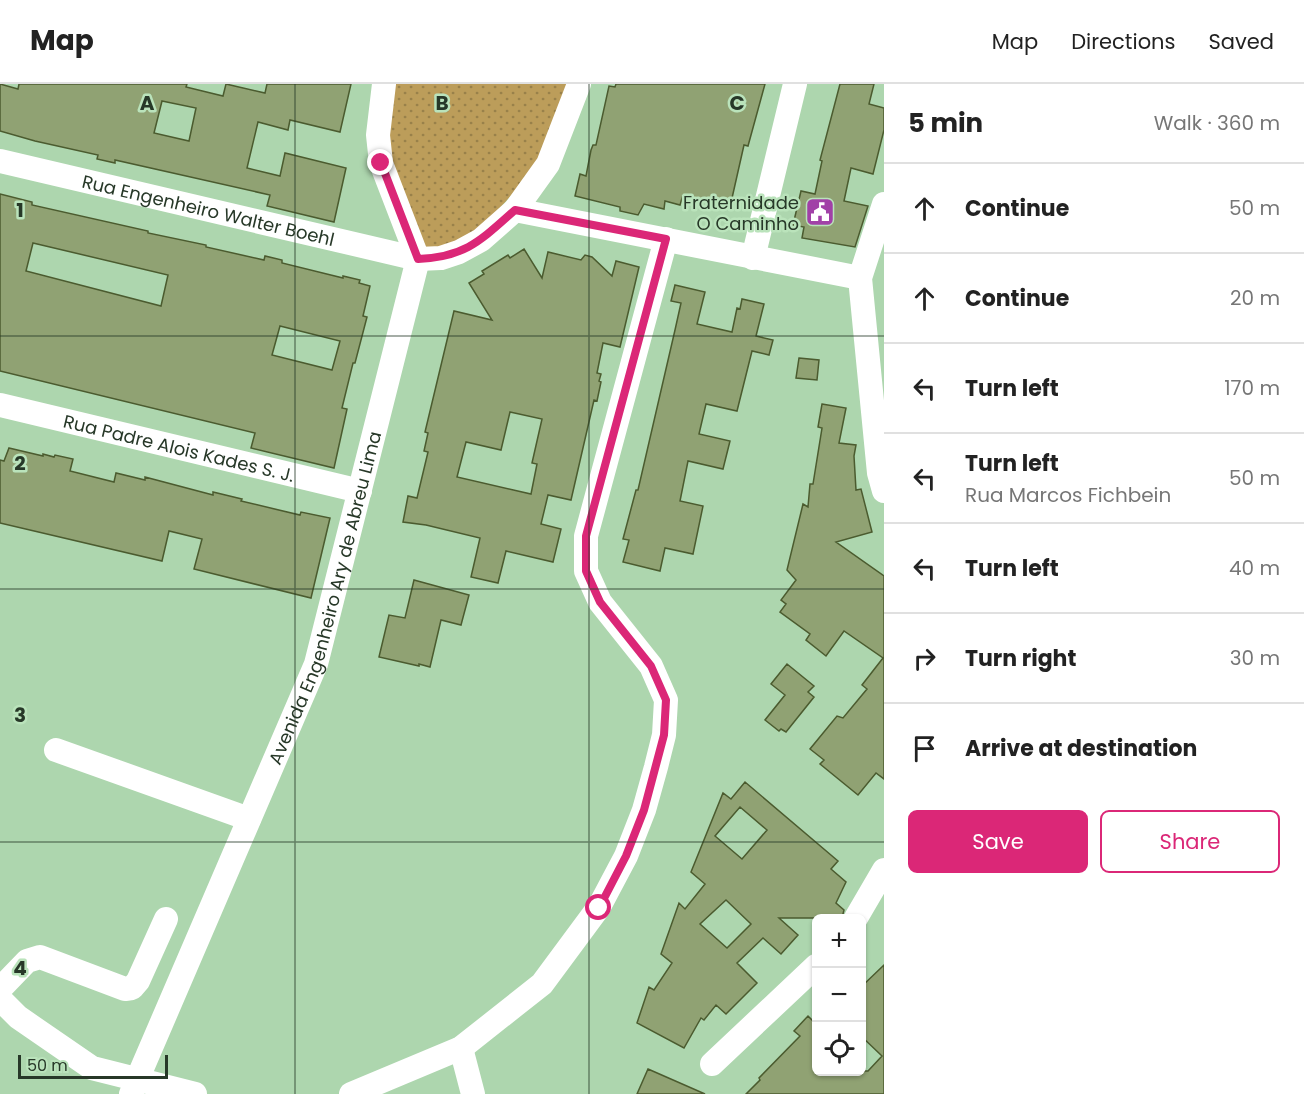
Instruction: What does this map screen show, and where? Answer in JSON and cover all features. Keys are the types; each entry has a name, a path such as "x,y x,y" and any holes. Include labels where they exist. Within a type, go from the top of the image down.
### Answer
{"street":[{"path":"384,84 378,135 381,163 418,259"},
{"name":"Rua Engenheiro Walter Boehl","path":"0,161 418,259 441,258 459,252 481,240 515,210 548,164 579,84"},
{"path":"753,258 795,84"},
{"path":"884,204 860,278 879,473 884,490"},
{"path":"515,210 860,278"},
{"path":"351,1094 461,1048 542,984 599,908 626,856 644,810 664,735 666,700 651,666 600,602 586,571 586,536 666,239"},
{"name":"Avenida Engenheiro Ary de Abreu Lima","path":"134,1087 316,664 418,259"},
{"name":"Rua Padre Alois Kades S. J.","path":"0,405 360,491"},
{"path":"56,750 249,819"},
{"path":"858,914 884,870"},
{"path":"0,988 27,961 39,957 125,989 132,988 138,981 166,919"},
{"path":"712,1064 814,968"},
{"path":"0,999 18,1017 92,1068 134,1087 195,1094"},
{"path":"461,1048 473,1094"}],"shaded area":[{"path":"387,84 571,84 540,164 472,238 420,253 377,148"}],"building":[{"path":"0,84 18,89 19,84 187,84 186,87 223,96 226,84 265,93 267,84 351,84 340,132 290,120 288,130 258,122 247,168 280,176 285,153 346,168 334,222 267,206 270,195 115,160 115,163 97,159 98,155 0,131","holes":["162,101 196,108 189,141 154,133"]},
{"path":"616,84 765,84 748,146 744,145 730,207 683,195 680,205 665,201 664,209 644,204 638,215 620,211 620,207 575,196 580,174 586,176 591,150 593,145 596,145 609,86 615,87"},
{"path":"840,84 874,84 869,104 884,108 884,130 873,174 851,168 844,201 868,206 855,247 802,238 804,227 793,225 801,191 815,194 822,161 820,160"},
{"path":"0,194 32,202 32,205 206,245 206,247 264,260 265,256 282,260 282,263 360,280 359,283 370,286 363,316 367,317 342,408 347,409 334,468 251,448 255,433 0,371","holes":["33,243 168,275 161,306 26,271","280,326 340,341 332,370 272,355"]},
{"path":"524,249 542,278 548,252 581,260 585,255 592,257 612,276 616,261 639,267 620,347 603,343 597,373 601,374 599,381 601,382 597,401 594,400 571,500 548,495 541,524 561,529 553,562 506,551 498,583 471,577 480,538 403,522 408,496 417,498 428,452 424,451 428,433 425,432 454,311 492,320 469,283 484,274 482,271 508,255 510,258","holes":["510,412 542,419 532,463 537,464 531,494 457,477 466,442 501,450"]},
{"path":"675,285 705,292 697,324 732,332 737,308 740,309 742,299 764,304 756,336 773,340 769,355 752,351 737,411 706,404 699,434 730,441 723,469 688,461 680,501 703,506 693,554 665,548 660,571 623,562 629,540 623,539 636,490 638,490 681,303 671,301"},
{"path":"799,358 819,360 817,380 796,378"},
{"path":"822,404 846,408 839,443 856,445 854,456 856,490 861,489 872,532 836,542 884,576 884,779 876,773 858,795 820,764 824,760 810,749 837,716 843,718 867,689 862,685 883,658 844,631 826,656 806,640 810,634 780,612 786,604 781,600 796,580 787,570 803,504 808,507 810,484 813,484 822,428 818,427"},
{"path":"9,448 43,456 43,454 54,457 55,455 73,459 70,471 114,482 116,473 145,480 145,477 300,515 301,512 330,518 311,598 194,569 202,539 169,531 162,561 0,523 0,460 4,461"},
{"path":"414,580 469,595 461,625 441,620 430,667 379,657 389,615 405,618"},
{"path":"787,664 814,686 808,692 814,697 786,732 781,729 779,731 765,720 785,695 771,684"},
{"path":"745,782 838,861 831,869 846,882 836,903 844,910 843,914 812,914 812,918 779,918 798,935 781,954 763,938 737,963 757,983 726,1014 716,1005 704,1020 701,1018 684,1048 637,1023 649,987 654,990 672,963 661,954 679,903 685,909 705,884 691,872 723,793 731,799","holes":["740,807 767,830 742,859 715,836","726,900 751,924 727,948 700,924"]},
{"path":"884,965 884,1094 746,1094 800,1036 794,1031 808,1016 812,1020 812,1076 866,1076 866,1071 882,1056 866,1041 866,982"},
{"path":"648,1069 705,1094 637,1094"}],"place":[{"name":"Fraternidade O Caminho","path":"820,212"}],"route":[{"path":"381,163 418,259 441,258 459,252 481,240 515,210 666,239 586,536 586,571 600,602 651,666 666,700 664,735 644,810 626,856 599,908"}]}
